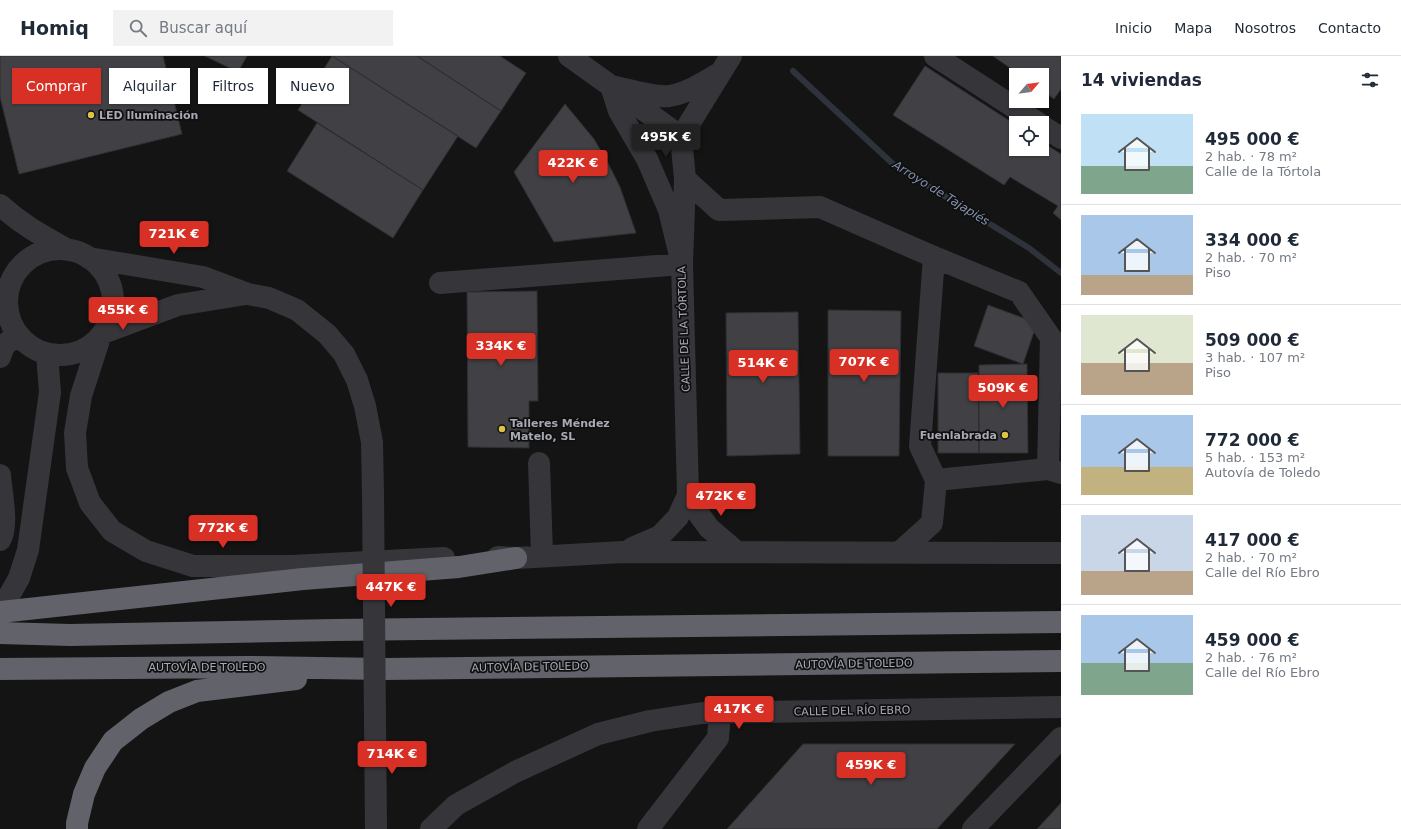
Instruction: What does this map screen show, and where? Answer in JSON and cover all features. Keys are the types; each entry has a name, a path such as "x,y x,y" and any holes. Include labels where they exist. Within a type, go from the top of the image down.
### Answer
{"highway":[{"path":"0,612 303,579 459,566 516,558"},
{"path":"0,633 70,635 343,630 1061,622"},
{"name":"AUTOVÍA DE TOLEDO","path":"0,669 248,666 384,669 1061,661"},
{"path":"77,829 84,794 95,768 114,741 140,719 169,702 197,691 384,669"}],"street":[{"path":"569,56 681,137"},
{"path":"935,56 1027,116"},
{"path":"611,86 642,93 669,96 693,89 726,64"},
{"path":"440,283 682,264 685,179 681,137 726,64"},
{"name":"CALLE DE LA TÓRTOLA","path":"611,86 619,111 647,159 669,210 682,264 688,495 678,517 660,536 623,552"},
{"path":"1049,130 1061,138"},
{"path":"685,179 719,210 820,207 934,257 1019,292 1051,338 1054,471 936,480"},
{"path":"0,205 34,232 68,250 90,258 203,277 248,294 269,298 297,310 327,334 344,354 357,380 366,406 372,442 376,829"},
{"path":"0,357 7,342 14,338 8,325 7,295 12,279 22,265 35,255 51,250 68,250"},
{"path":"900,552 932,523 936,480 920,446 934,257"},
{"path":"90,258 102,270 110,284 113,301 110,318 101,335 81,396 75,433 78,468 90,503 112,530 146,552 193,566 292,566 457,557 516,558 542,555 623,552 1061,553"},
{"path":"8,325 33,348 47,354 61,355 76,353 89,346 101,335 178,305 248,294"},
{"path":"0,604 9,596 19,578 28,550 50,392 47,354"},
{"path":"539,462 542,555"},
{"path":"0,475 4,525 0,540"},
{"name":"CALLE DE LA TÓRTOLA","path":"688,495 708,528 737,552"},
{"name":"CALLE DEL RÍO EBRO","path":"431,829 456,805 515,772 598,734 650,721 720,713 1061,706"},
{"path":"648,829 718,738 720,713"},
{"path":"973,829 1061,738"}],"building":[{"name":"LED Iluminación","path":"0,56 163,56 166,68 109,68 109,104 175,104 182,134 19,174 0,97"},
{"path":"205,56 247,56 240,68 230,68"},
{"path":"332,56 417,56 501,111 476,148"},
{"path":"332,56 458,136 423,190 298,110 302,104 349,104 349,68 324,68"},
{"path":"417,56 500,56 526,73 501,111"},
{"path":"993,56 1061,56 1061,89 1054,99 1049,95 1049,68 1010,68"},
{"path":"925,66 1009,120 1009,156 1049,156 1049,146 1061,154 1061,220 1053,213 1058,206 1010,177 1004,185 893,115"},
{"path":"565,104 594,139 608,163 620,187 636,233 554,242 514,172"},
{"path":"317,123 423,190 393,238 287,171"},
{"path":"537,291 538,401 529,401 529,448 468,447 467,292"},
{"path":"988,305 1037,323 1023,364 974,346"},
{"path":"828,310 901,311 899,456 828,456"},
{"path":"798,312 800,454 727,456 726,313"},
{"path":"1027,364 1028,453 979,453 979,365"},
{"path":"938,373 978,373 979,453 938,453"},
{"path":"803,744 1015,744 937,829 727,829"},
{"path":"1061,803 1061,829 1037,829"}],"waterway":[{"name":"Arroyo de Tajapiés","path":"793,71 894,165 1029,248 1061,273"}],"place":[{"name":"LED Iluminación","path":"91,115"},
{"name":"Talleres Méndez Matelo, SL","path":"502,429"},
{"name":"Fuenlabrada","path":"1005,435"}]}
